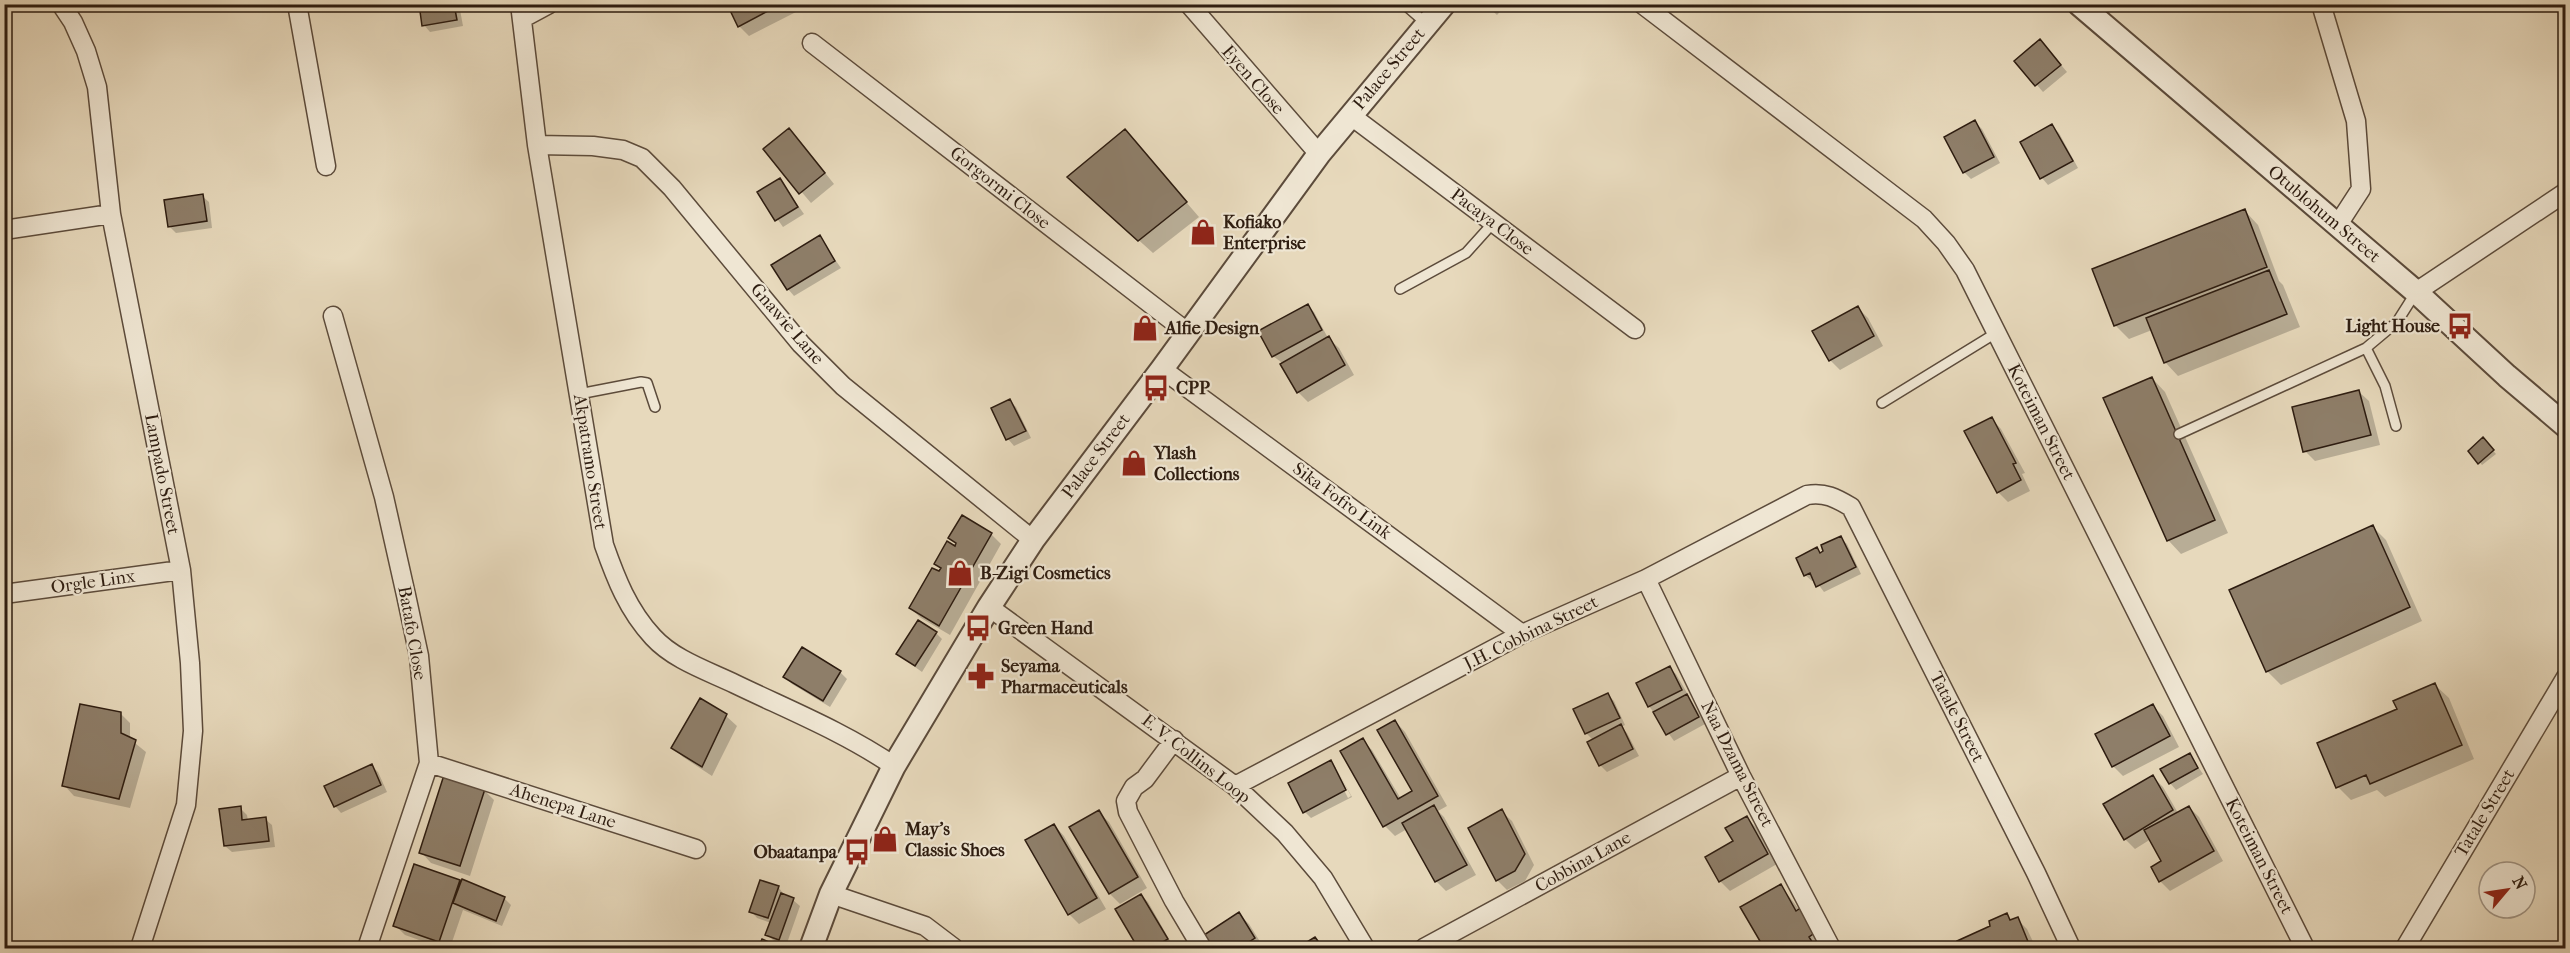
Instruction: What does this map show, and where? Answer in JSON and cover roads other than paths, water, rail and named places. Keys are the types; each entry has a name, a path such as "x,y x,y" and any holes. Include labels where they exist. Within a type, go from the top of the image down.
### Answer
{"street":[{"name":"Lampado Street","path":"61,4 73,22 86,51 97,87 111,214 181,570 190,663 193,731 186,805 140,948"},
{"path":"297,4 326,166"},
{"path":"522,11 549,4"},
{"name":"Eyen Close","path":"1189,4 1318,154"},
{"name":"Palace Street","path":"811,948 831,894 894,766 988,607 1033,540 1162,369 1318,154 1444,4"},
{"name":"Koteiman Street","path":"1642,4 1924,219 1946,243 1965,270 2305,948"},
{"name":"Otublohum Street","path":"2079,4 2416,292 2565,426"},
{"path":"2321,4 2356,121 2361,189 2337,226"},
{"name":"Akpatramo Street","path":"522,11 537,145 604,545 619,586 642,625 655,639 682,659 843,735 894,766"},
{"name":"Gorgormi Close","path":"812,43 1187,332"},
{"name":"Pacaya Close","path":"1350,115 1635,329"},
{"name":"Gnawie Lane","path":"537,145 593,146 623,150 642,158 672,188 801,344 843,386 1033,540"},
{"path":"2416,292 2565,192"},
{"path":"4,230 111,214"},
{"name":"Batafo Close","path":"333,316 384,497 406,595 418,656 429,763 369,948"},
{"name":"Sika Fofro Link","path":"1162,369 1522,634"},
{"name":"J.H. Cobbina Street","path":"1235,786 1522,634 1646,579 1807,495 1820,493 1831,496"},
{"name":"Tatale Street","path":"1831,496 1851,507 2036,873 2071,948"},
{"name":"Orgle Linx","path":"4,594 181,570"},
{"name":"Naa Dzama Street","path":"1646,579 1741,776 1831,948"},
{"name":"E. V. Collins Loop","path":"988,607 1235,786 1285,833 1323,878 1365,948"},
{"name":"Tatale Street","path":"2405,948 2565,677"},
{"path":"1174,740 1145,779 1134,787 1126,801 1128,812 1174,901 1202,948"},
{"name":"Ahenepa Lane","path":"429,763 696,849"},
{"name":"Cobbina Lane","path":"1424,948 1741,776"},
{"path":"831,894 925,927 954,948"}],"lane":[{"path":"1404,4 1427,24"},
{"path":"1400,289 1466,253 1493,223"},
{"path":"2179,434 2366,348 2397,322 2416,292"},
{"path":"1882,403 1996,333"},
{"path":"2366,348 2385,386 2396,426"},
{"path":"579,394 641,382 647,383 651,389 655,407"}],"place":[{"name":"Kofiako Enterprise","path":"1203,232"},
{"name":"Light House","path":"2460,326"},
{"name":"Alfie Design","path":"1145,328"},
{"name":"CPP","path":"1156,388"},
{"name":"Ylash Collections","path":"1134,463"},
{"name":"B-Zigi Cosmetics","path":"960,573"},
{"name":"Green Hand","path":"978,628"},
{"name":"Seyama Pharmaceuticals","path":"981,676"},
{"name":"May's Classic Shoes","path":"885,839"},
{"name":"Obaatanpa","path":"857,852"}]}
